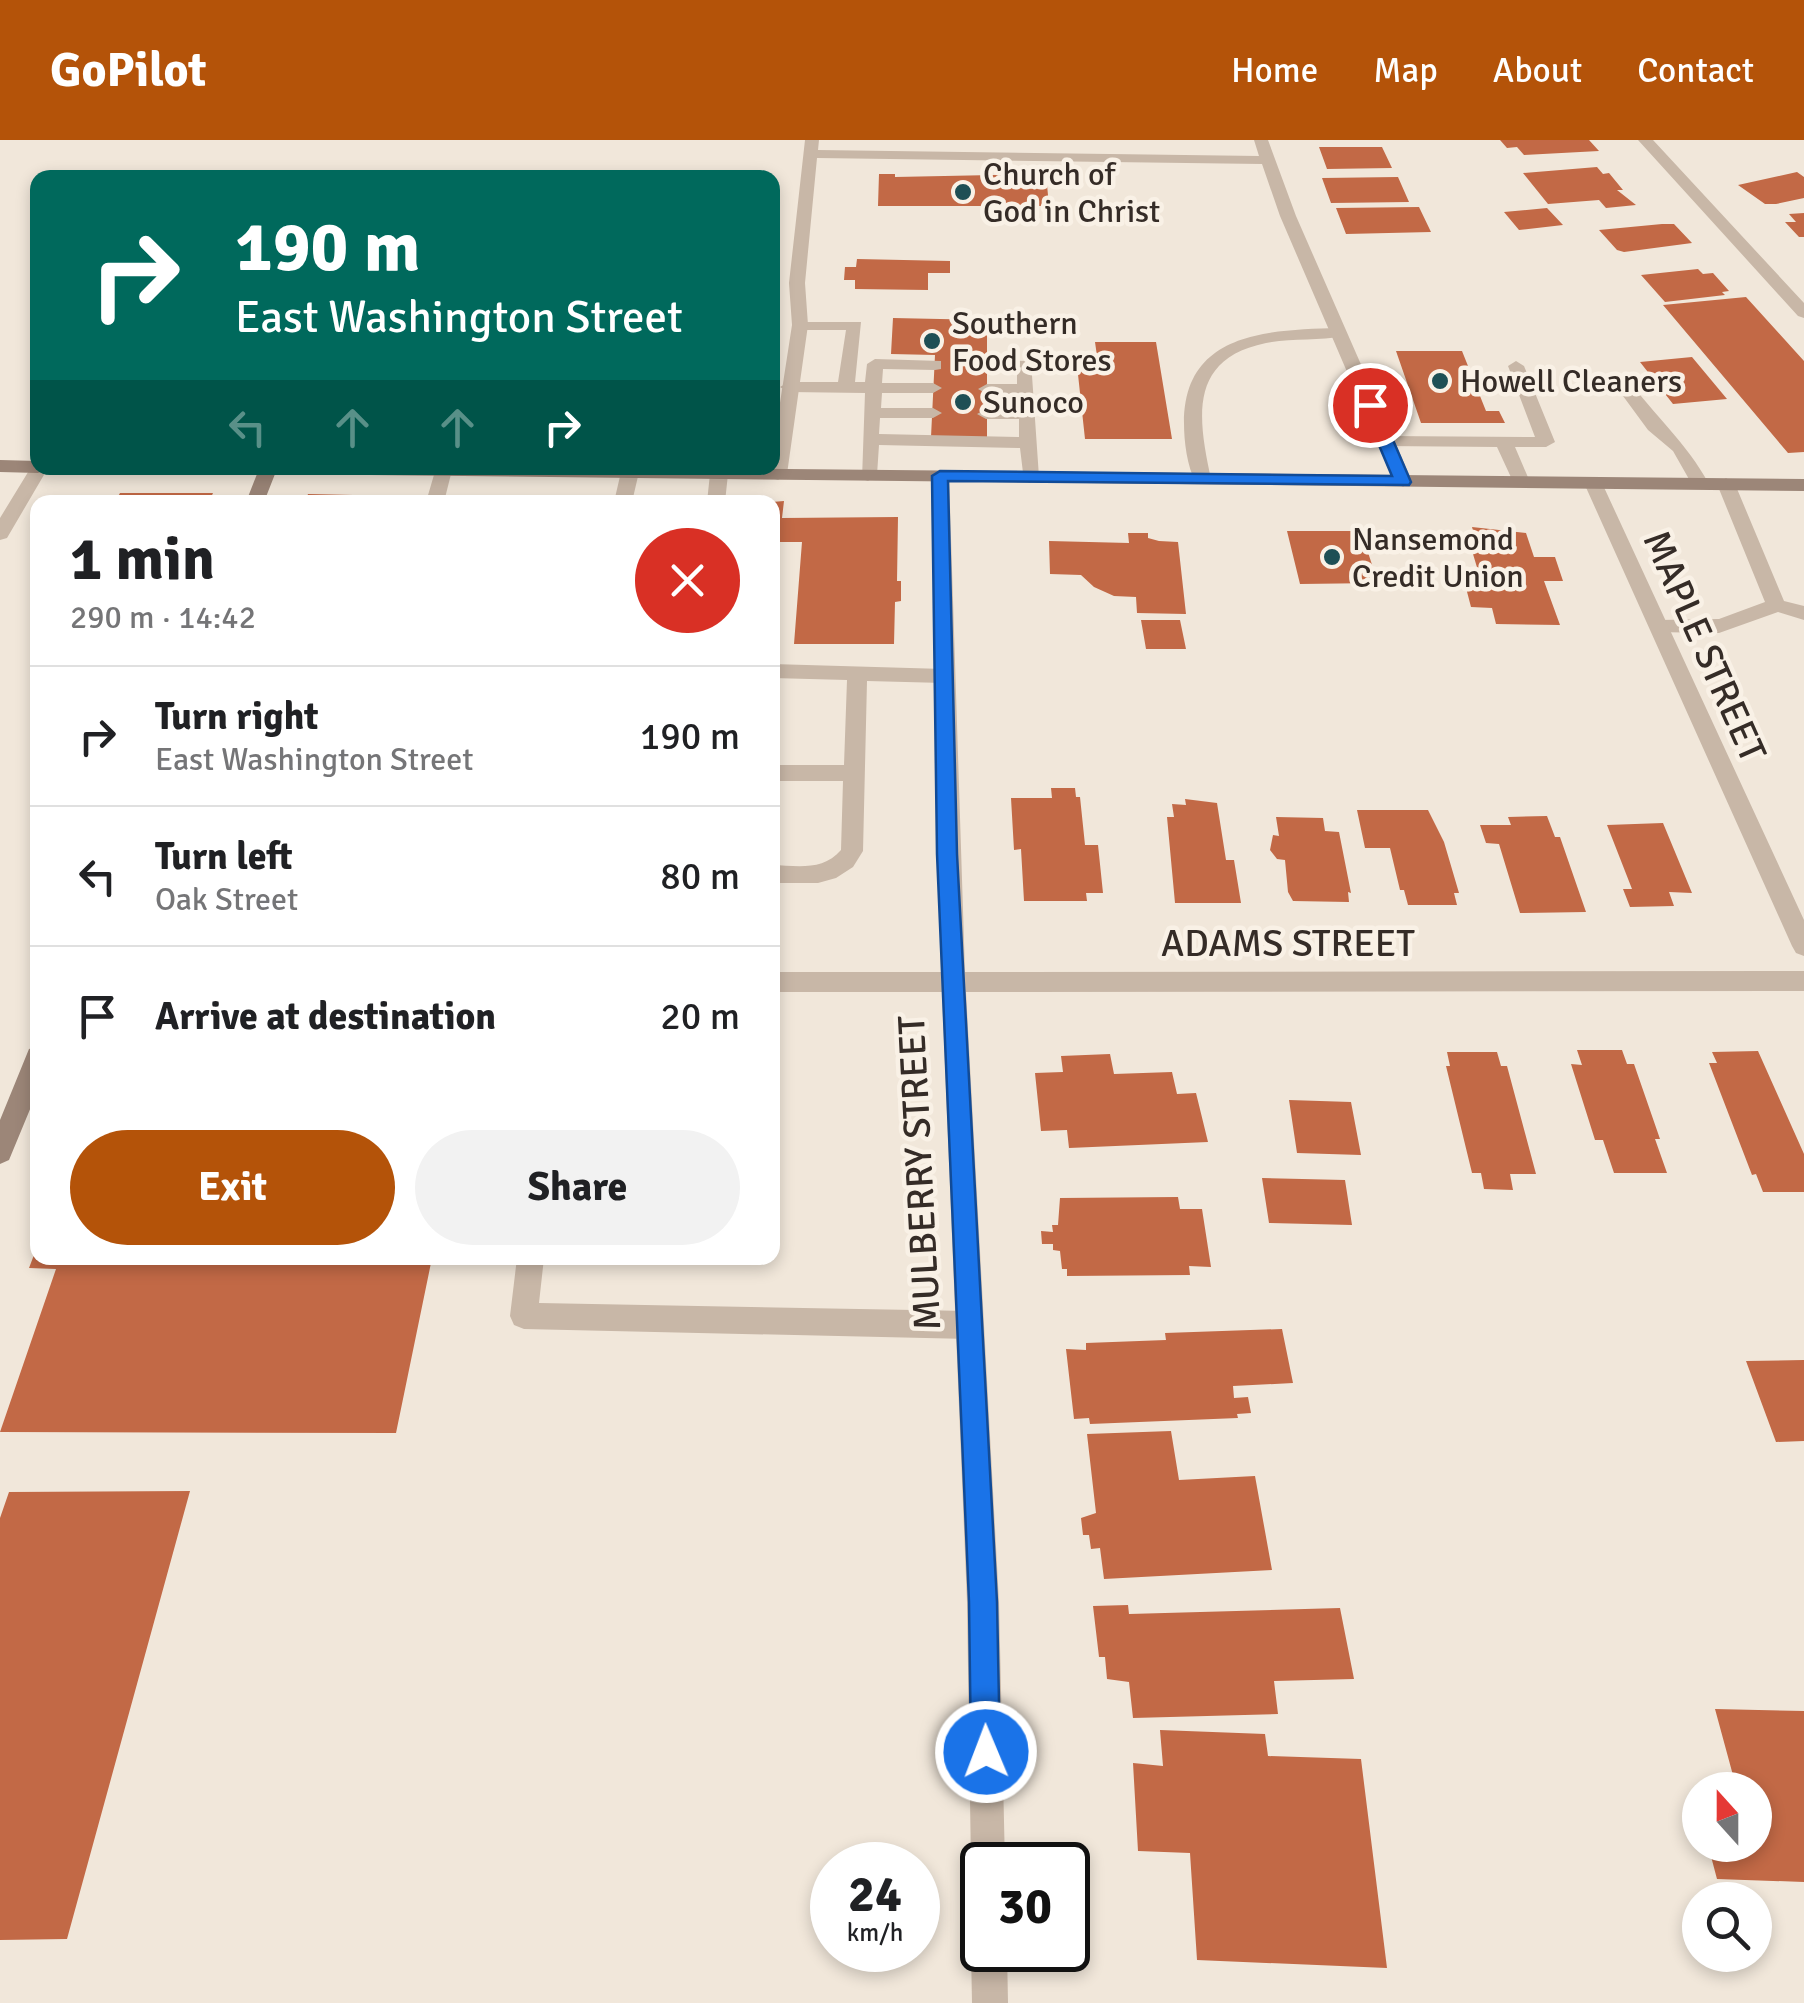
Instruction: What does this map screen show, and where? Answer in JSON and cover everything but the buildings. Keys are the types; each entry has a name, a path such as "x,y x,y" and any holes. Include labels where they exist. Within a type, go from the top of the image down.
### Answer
{"main road":[{"path":"0,466 30,467"},
{"path":"780,474 1804,485"},
{"path":"0,1152 30,1077"}],"street":[{"path":"1260,140 1403,482"},
{"path":"1645,140 1804,313"},
{"path":"780,458 800,325 797,283 811,147 1268,160"},
{"path":"800,325 855,326 846,387"},
{"path":"1202,479 1192,443 1191,400 1211,362 1238,342 1288,333 1338,332"},
{"path":"868,476 875,364 934,365"},
{"path":"987,366 1025,366 1030,477"},
{"path":"1386,441 1546,442 1516,366"},
{"path":"1620,380 1654,426 1680,448 1700,484"},
{"path":"789,387 933,388"},
{"path":"987,389 1026,389"},
{"path":"874,412 932,412"},
{"path":"986,414 1027,414"},
{"path":"870,439 1028,443"},
{"path":"1504,442 1521,482"},
{"path":"0,534 6,512 32,475"},
{"name":"MULBERRY STREET","path":"940,476 953,980 983,1602 988,1842"},
{"name":"MAPLE STREET","path":"1593,483 1804,946"},
{"path":"1726,484 1776,605"},
{"path":"1658,627 1718,629 1776,605 1804,613"},
{"path":"780,671 944,676"},
{"path":"780,874 826,874 846,863 852,850 857,674"},
{"path":"780,773 854,773"},
{"name":"ADAMS STREET","path":"780,982 1804,981"},
{"path":"530,1265 524,1316 969,1324"},
{"path":"989,1972 990,2003"}],"place":[{"name":"Church of God in Christ","path":"963,192"},
{"name":"Southern Food Stores","path":"932,341"},
{"name":"Howell Cleaners","path":"1440,381"},
{"name":"Sunoco","path":"963,402"},
{"name":"Nansemond Credit Union","path":"1332,557"}],"route":[{"path":"986,1752 983,1602 947,854 940,476 1403,482 1370,405"}]}
